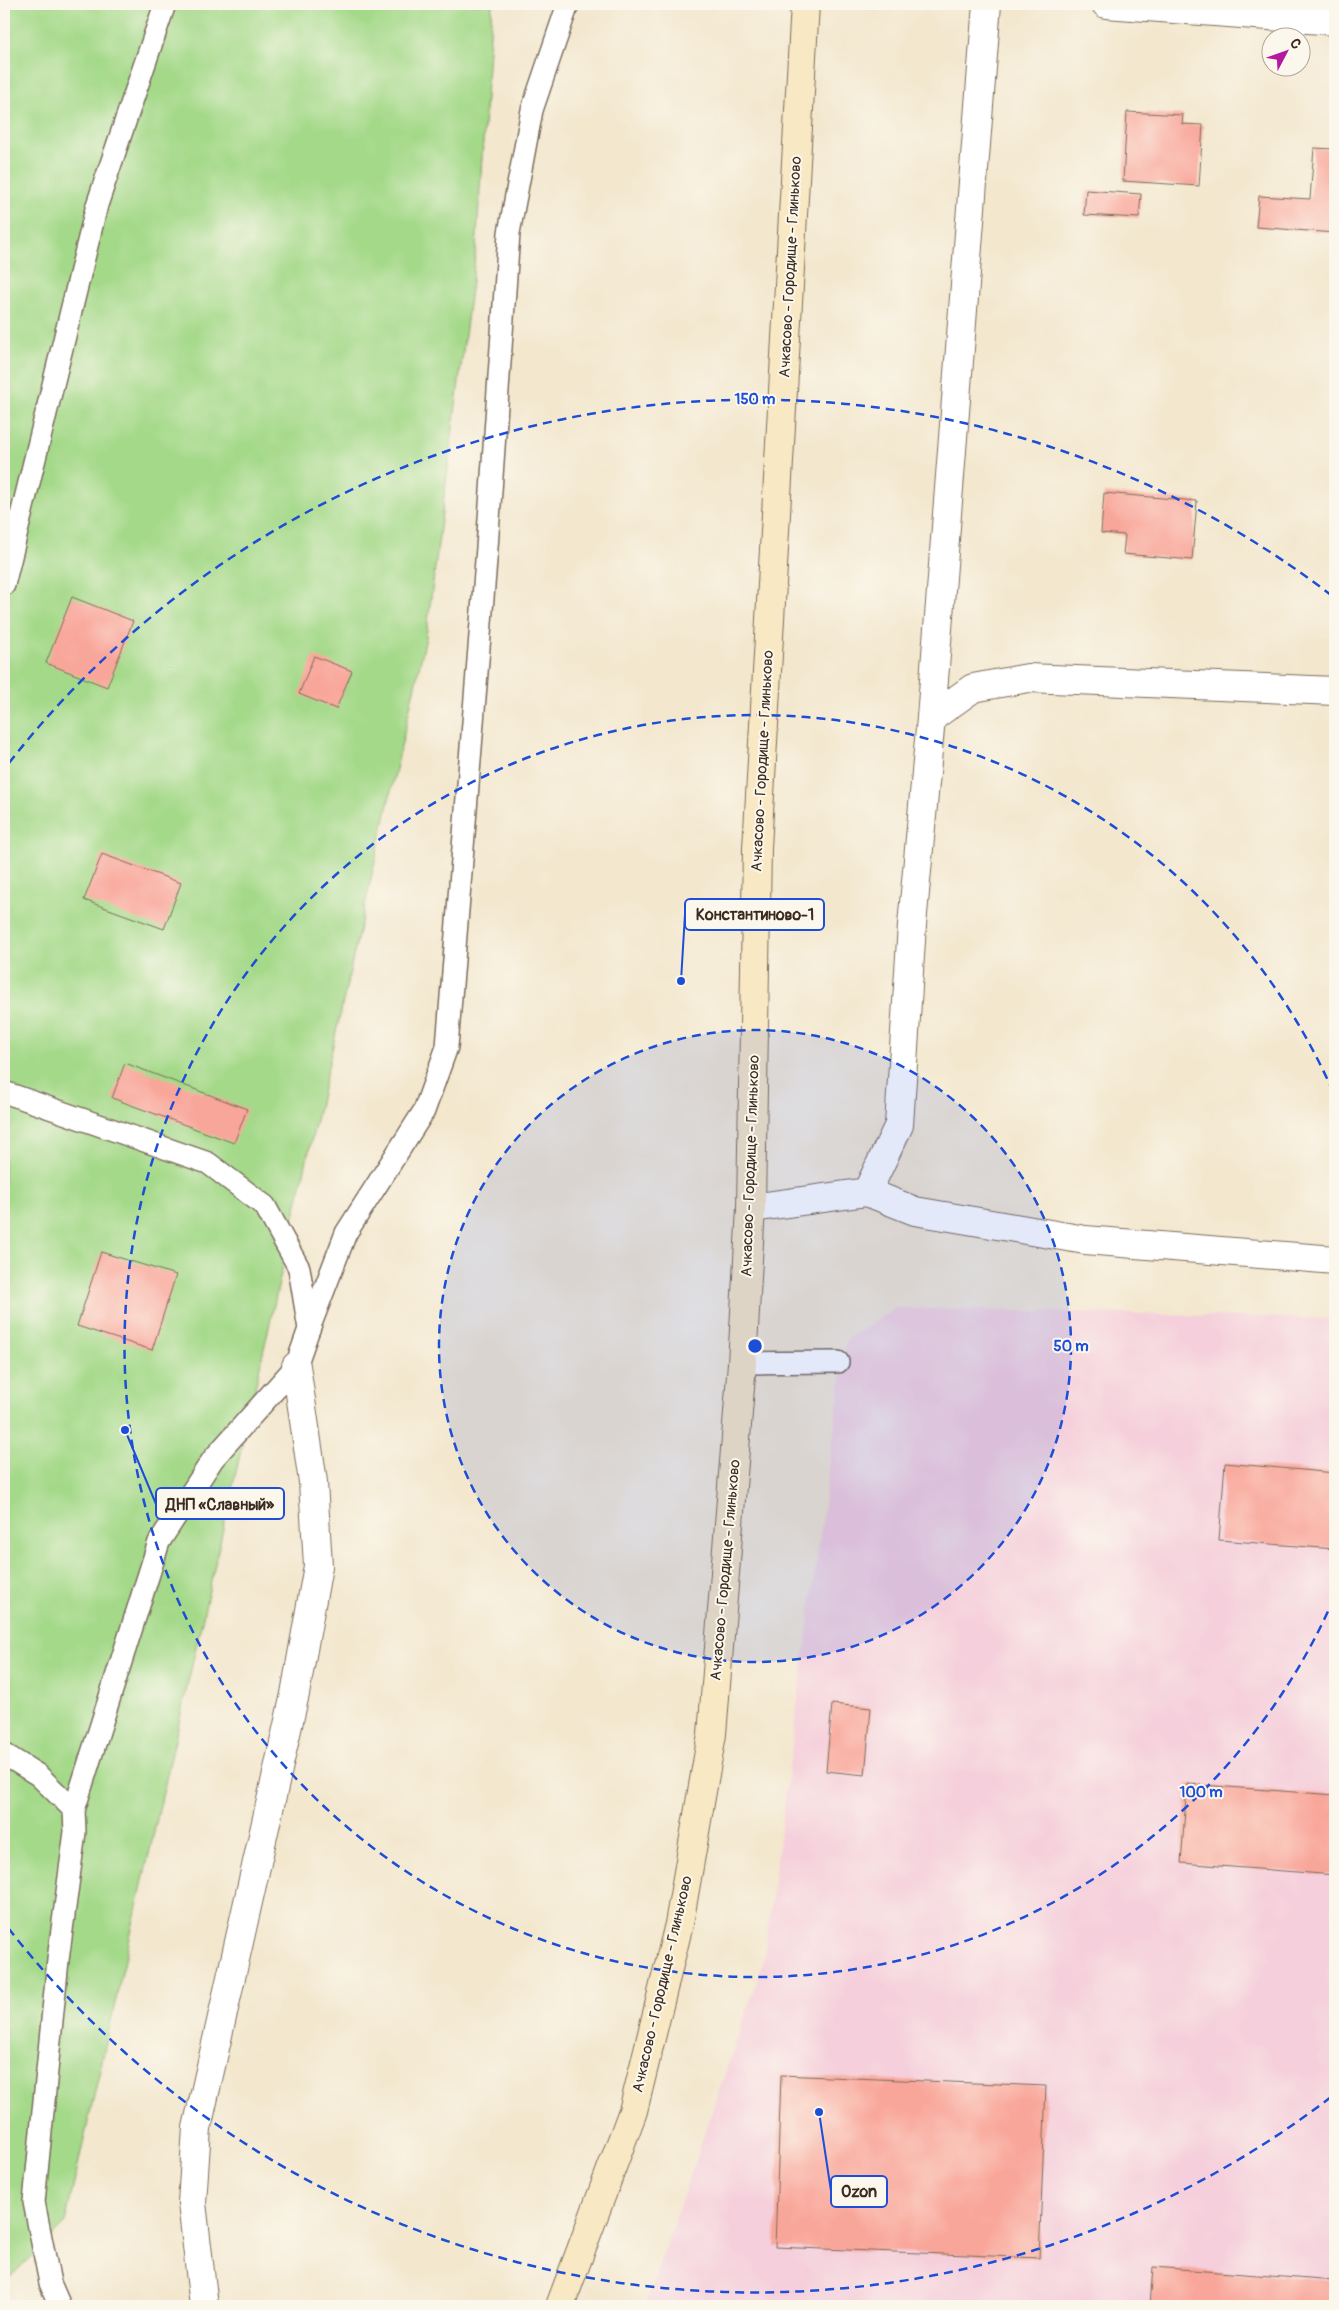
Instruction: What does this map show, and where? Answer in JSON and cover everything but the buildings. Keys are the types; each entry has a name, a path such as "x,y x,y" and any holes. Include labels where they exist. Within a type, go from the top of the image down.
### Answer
{"street":[{"name":"Ачкасово - Городище - Глиньково","path":"560,2306 633,2111 679,1924 712,1734 742,1363 750,1208 757,848 805,4"},
{"path":"867,1192 899,1125 912,925 931,718 986,4"},
{"path":"1106,4 1335,21"},
{"path":"931,718 973,688 1028,678 1335,691"},
{"path":"750,1208 867,1192 915,1211 1085,1240 1335,1260"},
{"path":"204,2306 192,2203 197,2128 295,1694 318,1566 313,1482 296,1366"}],"lane":[{"path":"4,584 97,205 165,4"},
{"path":"60,2306 50,2283 34,2202 58,1960 75,1832 74,1810 159,1542 214,1459 296,1366 346,1233 424,1111 447,1047 486,568 509,233 532,110 568,4"},
{"path":"4,1092 208,1163 265,1206 299,1268 309,1329"},
{"path":"742,1363 838,1362"},
{"path":"4,1754 38,1774 74,1810"}],"shaded area":[{"path":"896,1308 1335,1319 1335,2306 645,2306 763,1963 846,1340"}],"green space":[{"path":"4,4 492,4 476,250 426,637 65,2223 4,2283"}],"place":[{"name":"Константиново-1","path":"681,981"},
{"name":"ДНП «Славный»","path":"125,1430"},
{"name":"Ozon","path":"819,2112"}]}
